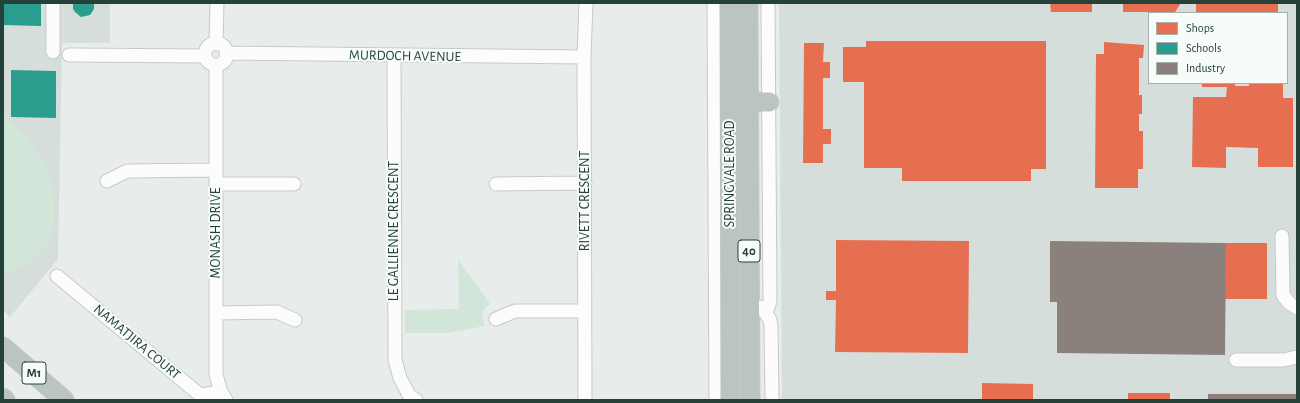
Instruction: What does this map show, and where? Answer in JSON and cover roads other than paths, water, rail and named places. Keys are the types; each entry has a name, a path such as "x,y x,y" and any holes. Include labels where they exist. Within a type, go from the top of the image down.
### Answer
{"highway":[{"name":"SPRINGVALE ROAD","path":"748,3 750,400"},
{"name":"SPRINGVALE ROAD","path":"724,14 729,102 723,344 730,400"},
{"path":"729,102 769,102"},
{"path":"723,344 749,343"},
{"name":"M1","path":"3,347 64,400"}],"street":[{"path":"52,52 54,3"},
{"path":"216,44 217,3"},
{"name":"RIVETT CRESCENT","path":"585,400 584,57 586,3"},
{"path":"714,3 724,14 723,344 716,400"},
{"path":"765,312 770,301 768,3"},
{"path":"216,44 223,47 226,53 225,60 216,65 209,62 205,56 205,52 209,46 216,44"},
{"name":"MURDOCH AVENUE","path":"226,53 584,57"},
{"path":"69,56 205,56"},
{"name":"LE GALLIENNE CRESCENT","path":"394,56 395,360 400,378 409,394 416,400"},
{"name":"MONASH DRIVE","path":"216,65 216,375 223,396"},
{"path":"107,181 127,171 216,170"},
{"path":"496,184 585,183"},
{"path":"216,184 294,184"},
{"path":"1282,236 1283,295 1289,303 1297,308"},
{"path":"749,262 769,247"},
{"name":"NAMATJIRA COURT","path":"57,276 200,395 223,396"},
{"path":"749,299 765,312 770,320 772,400"},
{"path":"496,319 515,311 584,311"},
{"path":"216,313 277,312 295,320"},
{"path":"1236,360 1284,360 1297,357"}]}
